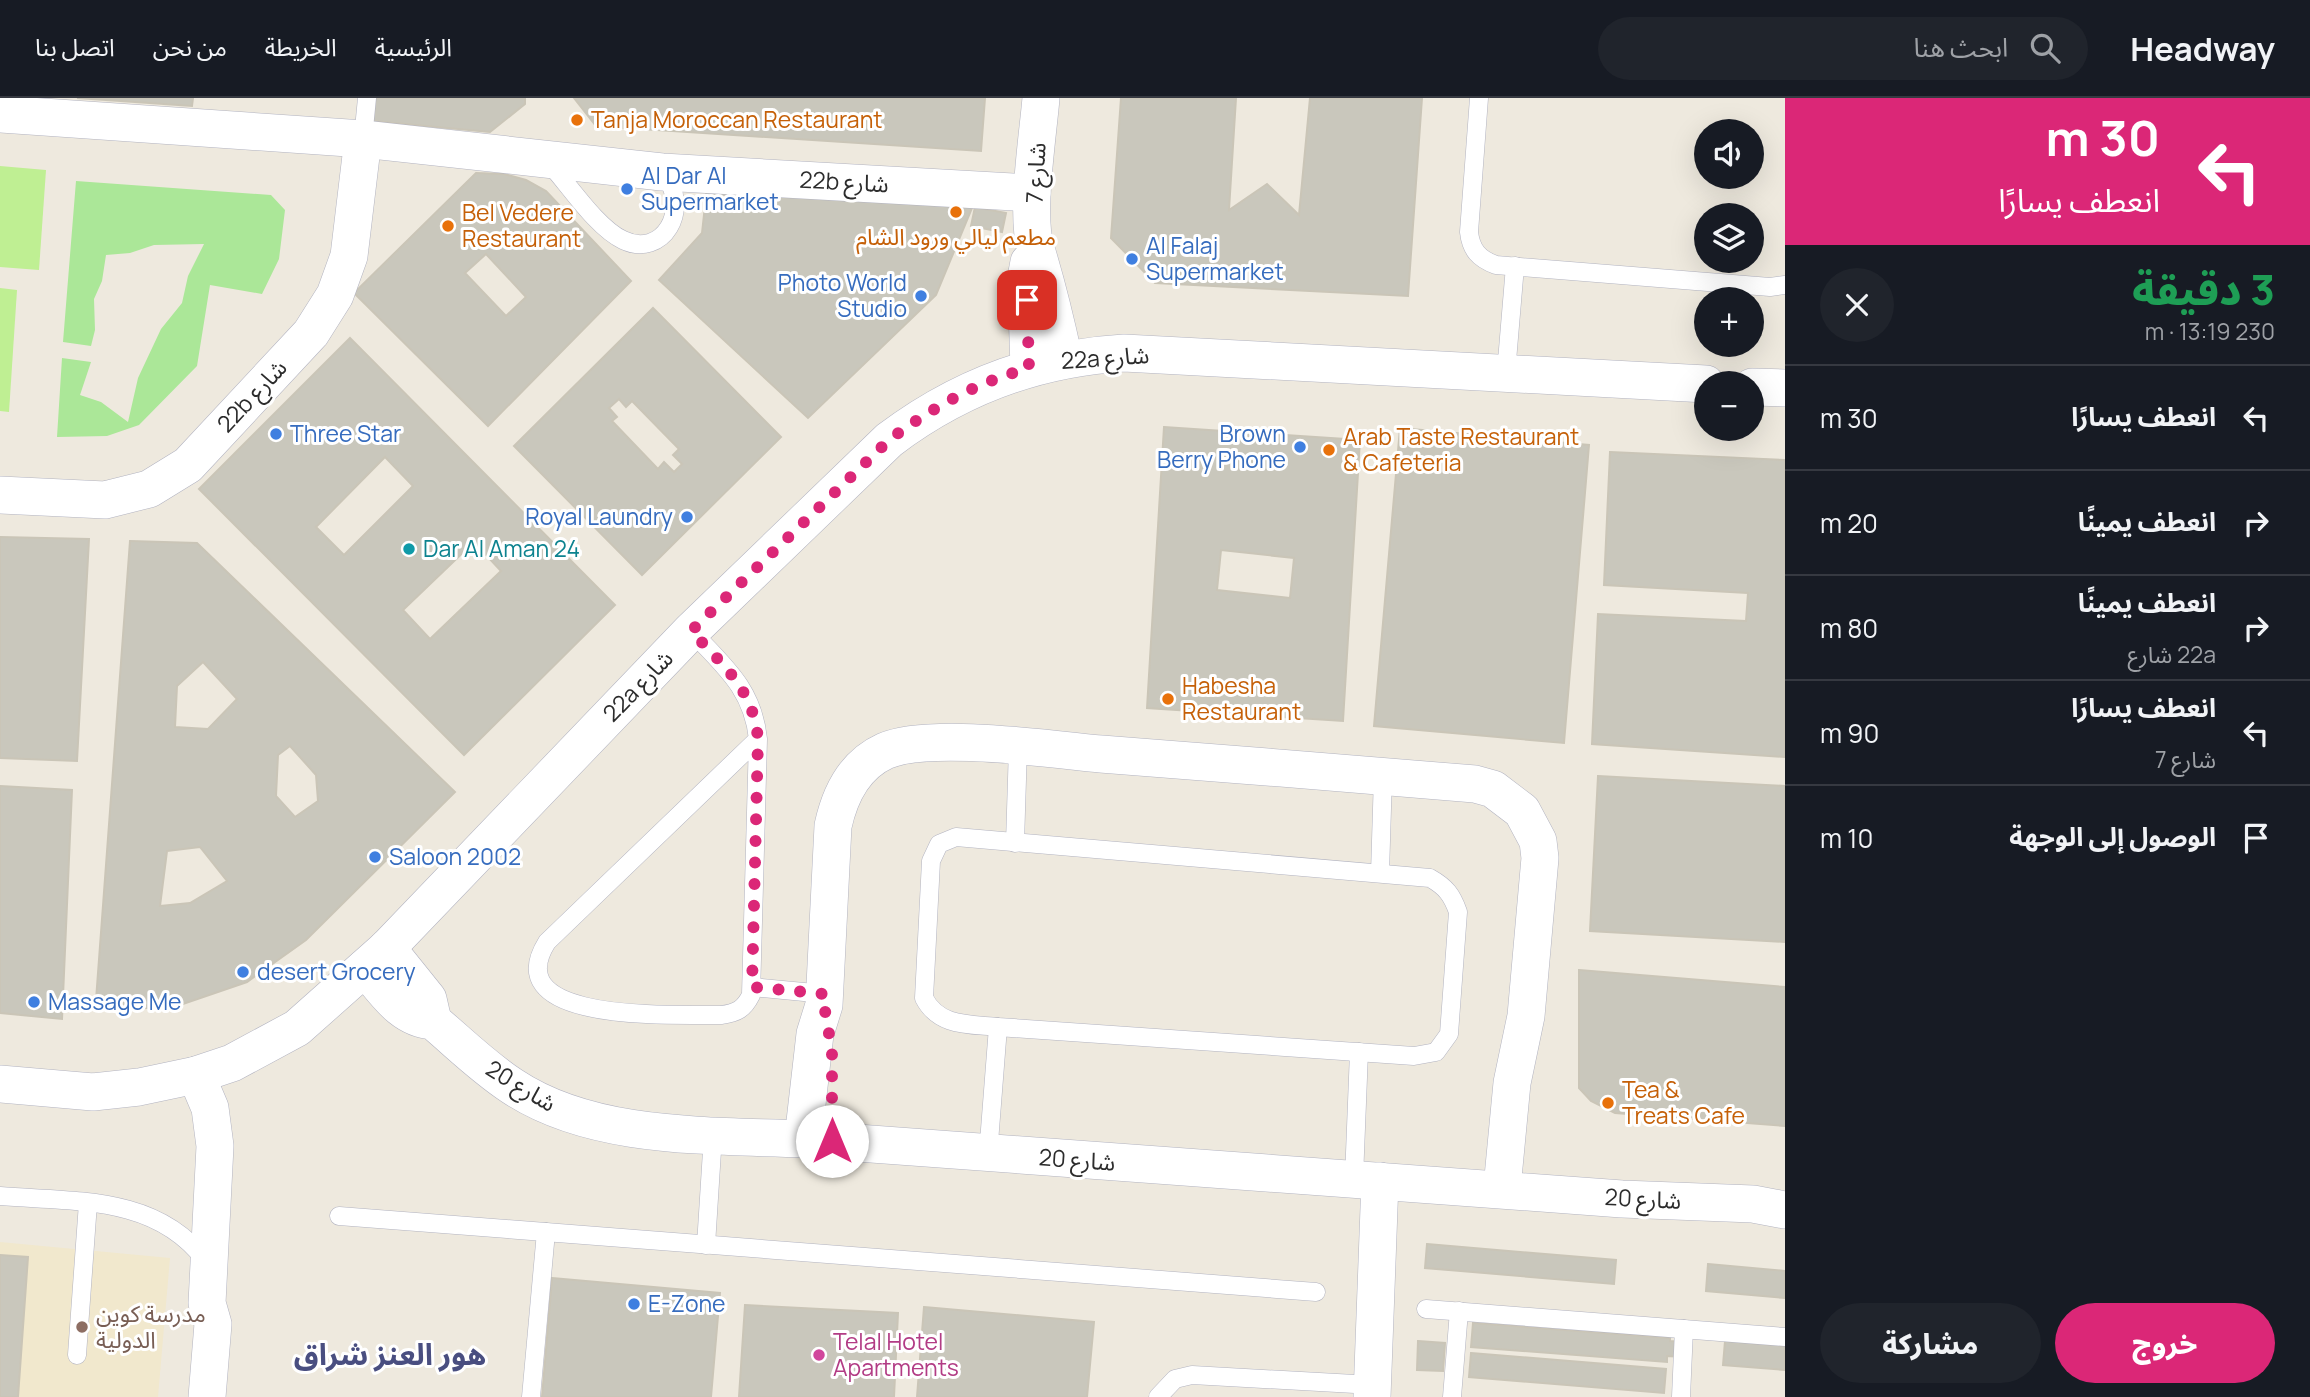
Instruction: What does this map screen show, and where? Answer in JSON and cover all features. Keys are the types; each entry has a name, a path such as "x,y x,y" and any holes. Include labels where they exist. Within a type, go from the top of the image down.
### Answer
{"street":[{"name":"شارع 7","path":"1029,368 1026,278 1035,248 1032,193 1041,98"},
{"name":"22b شارع","path":"0,114 363,139 662,172 1032,193"},
{"name":"22b شارع","path":"0,495 105,500 149,489 188,465 311,333 330,305 349,256 363,139"},
{"name":"شارع 7","path":"1035,248 1042,261 1064,359"},
{"name":"22a شارع","path":"376,958 691,631 889,440 922,415 994,378 1064,359 1145,354 1694,383"},
{"path":"1764,387 1785,388"},
{"path":"818,1140 815,1034 824,999 833,826 838,803 849,782 874,758 906,744 1018,747 1475,784 1493,789 1522,811 1532,825 1540,858 1526,1016 1512,1083 1513,1189"},
{"path":"0,1084 93,1092 139,1087 196,1075 232,1063 297,1028 376,958"},
{"name":"شارع 20","path":"376,958 401,1009 422,1020 433,1021 485,1066 544,1104 610,1125 713,1135 818,1140 1622,1199 1774,1204"},
{"path":"196,1075 210,1108 214,1127 214,1198 207,1303 213,1324 207,1397"},
{"path":"1367,1179 1372,1391"},
{"path":"187,1397 191,1331 199,1311 207,1303"}],"lane":[{"path":"363,139 366,98"},
{"path":"1479,98 1471,244 1485,261 1515,266 1770,287 1785,285"},
{"path":"545,158 610,233 626,242 645,243 662,236 673,222 678,204 674,186 662,172"},
{"path":"1506,373 1515,266"},
{"path":"691,631 747,694 755,716 758,739 752,987 745,1006 734,1013 617,1012 565,1002 551,996 541,984 537,970 539,955 547,942 758,739"},
{"path":"1016,843 1018,747"},
{"path":"1380,873 1382,776"},
{"path":"956,837 1380,873 1430,878 1443,886 1453,898 1458,912 1449,1034 1436,1052 1425,1056 999,1027 941,1019 930,1010 924,998 931,861 939,844 956,837"},
{"path":"752,987 824,999"},
{"path":"988,1154 999,1027"},
{"path":"1359,1052 1367,1179"},
{"path":"706,1245 713,1135"},
{"path":"0,1196 88,1203 150,1215 172,1226 191,1241 209,1265"},
{"path":"77,1356 88,1203"},
{"path":"339,1216 1316,1292"},
{"path":"531,1397 546,1232"},
{"path":"1426,1309 1785,1337"},
{"path":"1452,1397 1459,1311"},
{"path":"1681,1397 1684,1329"},
{"path":"1158,1397 1161,1390 1175,1379 1192,1375 1372,1391"}],"shaded area":[{"name":"مدرسة كوين الدولية","path":"0,1242 170,1258 158,1397 0,1397"}],"green space":[{"path":"0,166 46,170 39,270 0,267"},
{"path":"76,181 271,195 285,210 279,259 262,294 210,285 197,366 139,425 107,436 57,437 62,358 91,362 80,395 101,402 128,422 138,378 161,329 182,303 188,276 204,244 154,245 130,253 106,255 102,281 94,299 95,330 91,346 63,342"},
{"path":"0,288 17,290 9,412 0,411"}],"building":[{"path":"77,98 193,98 192,106"},
{"path":"375,98 525,98 525,104 490,132 373,121"},
{"path":"574,98 985,98 981,151 596,126"},
{"path":"1121,98 1236,98 1229,210 1267,184 1299,215 1310,98 1422,98 1408,296 1155,283 1111,238"},
{"path":"476,173 504,174 526,180 546,191 631,281 488,426 354,293","holes":["486,254 526,297 506,316 465,273"]},
{"path":"708,178 977,196 936,295 808,418 659,280 702,233"},
{"path":"975,207 1006,213 1002,232 971,226"},
{"path":"653,308 781,437 642,575 514,446","holes":["619,399 626,407 632,401 679,449 673,455 682,464 674,472 664,462 658,469 612,421 617,417 609,408"]},
{"name":"Dar Al Aman 24","path":"350,338 615,605 464,755 199,489","holes":["385,457 413,486 344,555 316,527","474,542 501,571 430,639 403,610"]},
{"path":"1164,427 1360,440 1343,721 1147,708","holes":["1221,550 1294,558 1290,598 1217,590"]},
{"path":"1400,428 1589,445 1564,743 1374,726"},
{"path":"1610,452 1785,460 1785,757 1592,744 1598,614 1746,621 1748,593 1604,585"},
{"path":"0,537 89,539 77,761 0,758"},
{"path":"130,541 197,543 455,792 306,940 247,982 180,1005 125,1010 96,1000","holes":["203,662 237,699 208,729 175,727 177,686","290,746 316,775 318,801 295,817 276,796 278,755","200,847 227,881 190,903 160,906 167,851"]},
{"path":"1598,776 1785,786 1785,942 1590,931"},
{"path":"0,786 72,790 62,1019 0,1013"},
{"path":"1579,970 1785,987 1785,1126 1615,1113 1591,1101 1579,1088"},
{"path":"1427,1244 1616,1260 1614,1284 1425,1268"},
{"path":"0,1255 28,1257 18,1397 0,1397"},
{"path":"1708,1264 1785,1271 1785,1298 1706,1291"},
{"path":"552,1278 720,1293 711,1397 542,1397"},
{"name":"Telal Hotel Apartments","path":"745,1305 898,1313 894,1397 739,1397"},
{"path":"924,1307 1094,1322 1087,1397 917,1397"},
{"path":"1473,1323 1670,1338 1670,1341 1683,1342 1682,1357 1667,1356 1667,1362 1471,1347"},
{"path":"1418,1341 1445,1343 1443,1371 1417,1370"},
{"path":"1725,1341 1785,1346 1785,1370 1723,1365"},
{"path":"1471,1353 1666,1369 1664,1393 1469,1377"}],"place":[{"name":"Tanja Moroccan Restaurant","path":"577,120"},
{"name":"Al Dar Al Supermarket","path":"627,189"},
{"name":"مطعم ليالي ورود الشام","path":"956,212"},
{"name":"Bel Vedere Restaurant","path":"448,226"},
{"name":"Al Falaj Supermarket","path":"1132,259"},
{"name":"Photo World Studio","path":"921,296"},
{"name":"Three Star","path":"276,434"},
{"name":"Brown Berry Phone","path":"1300,447"},
{"name":"Arab Taste Restaurant & Cafeteria","path":"1329,450"},
{"name":"Royal Laundry","path":"687,517"},
{"name":"Dar Al Aman 24","path":"409,549"},
{"name":"Habesha Restaurant","path":"1168,699"},
{"name":"Saloon 2002","path":"375,857"},
{"name":"desert Grocery","path":"243,972"},
{"name":"Massage Me","path":"34,1002"},
{"name":"Tea & Treats Cafe","path":"1608,1103"},
{"name":"E-Zone","path":"634,1304"},
{"name":"مدرسة كوين الدولية","path":"82,1327"},
{"name":"Telal Hotel Apartments","path":"819,1355"}],"district":[{"name":"هور العنز شراق","path":"390,1355"}],"route":[{"path":"832,1141 833,1066 831,1035 824,1005 825,994 752,987 758,739 755,716 747,694 691,631 889,440 922,415 957,395 994,378 1029,368 1027,300"}]}
